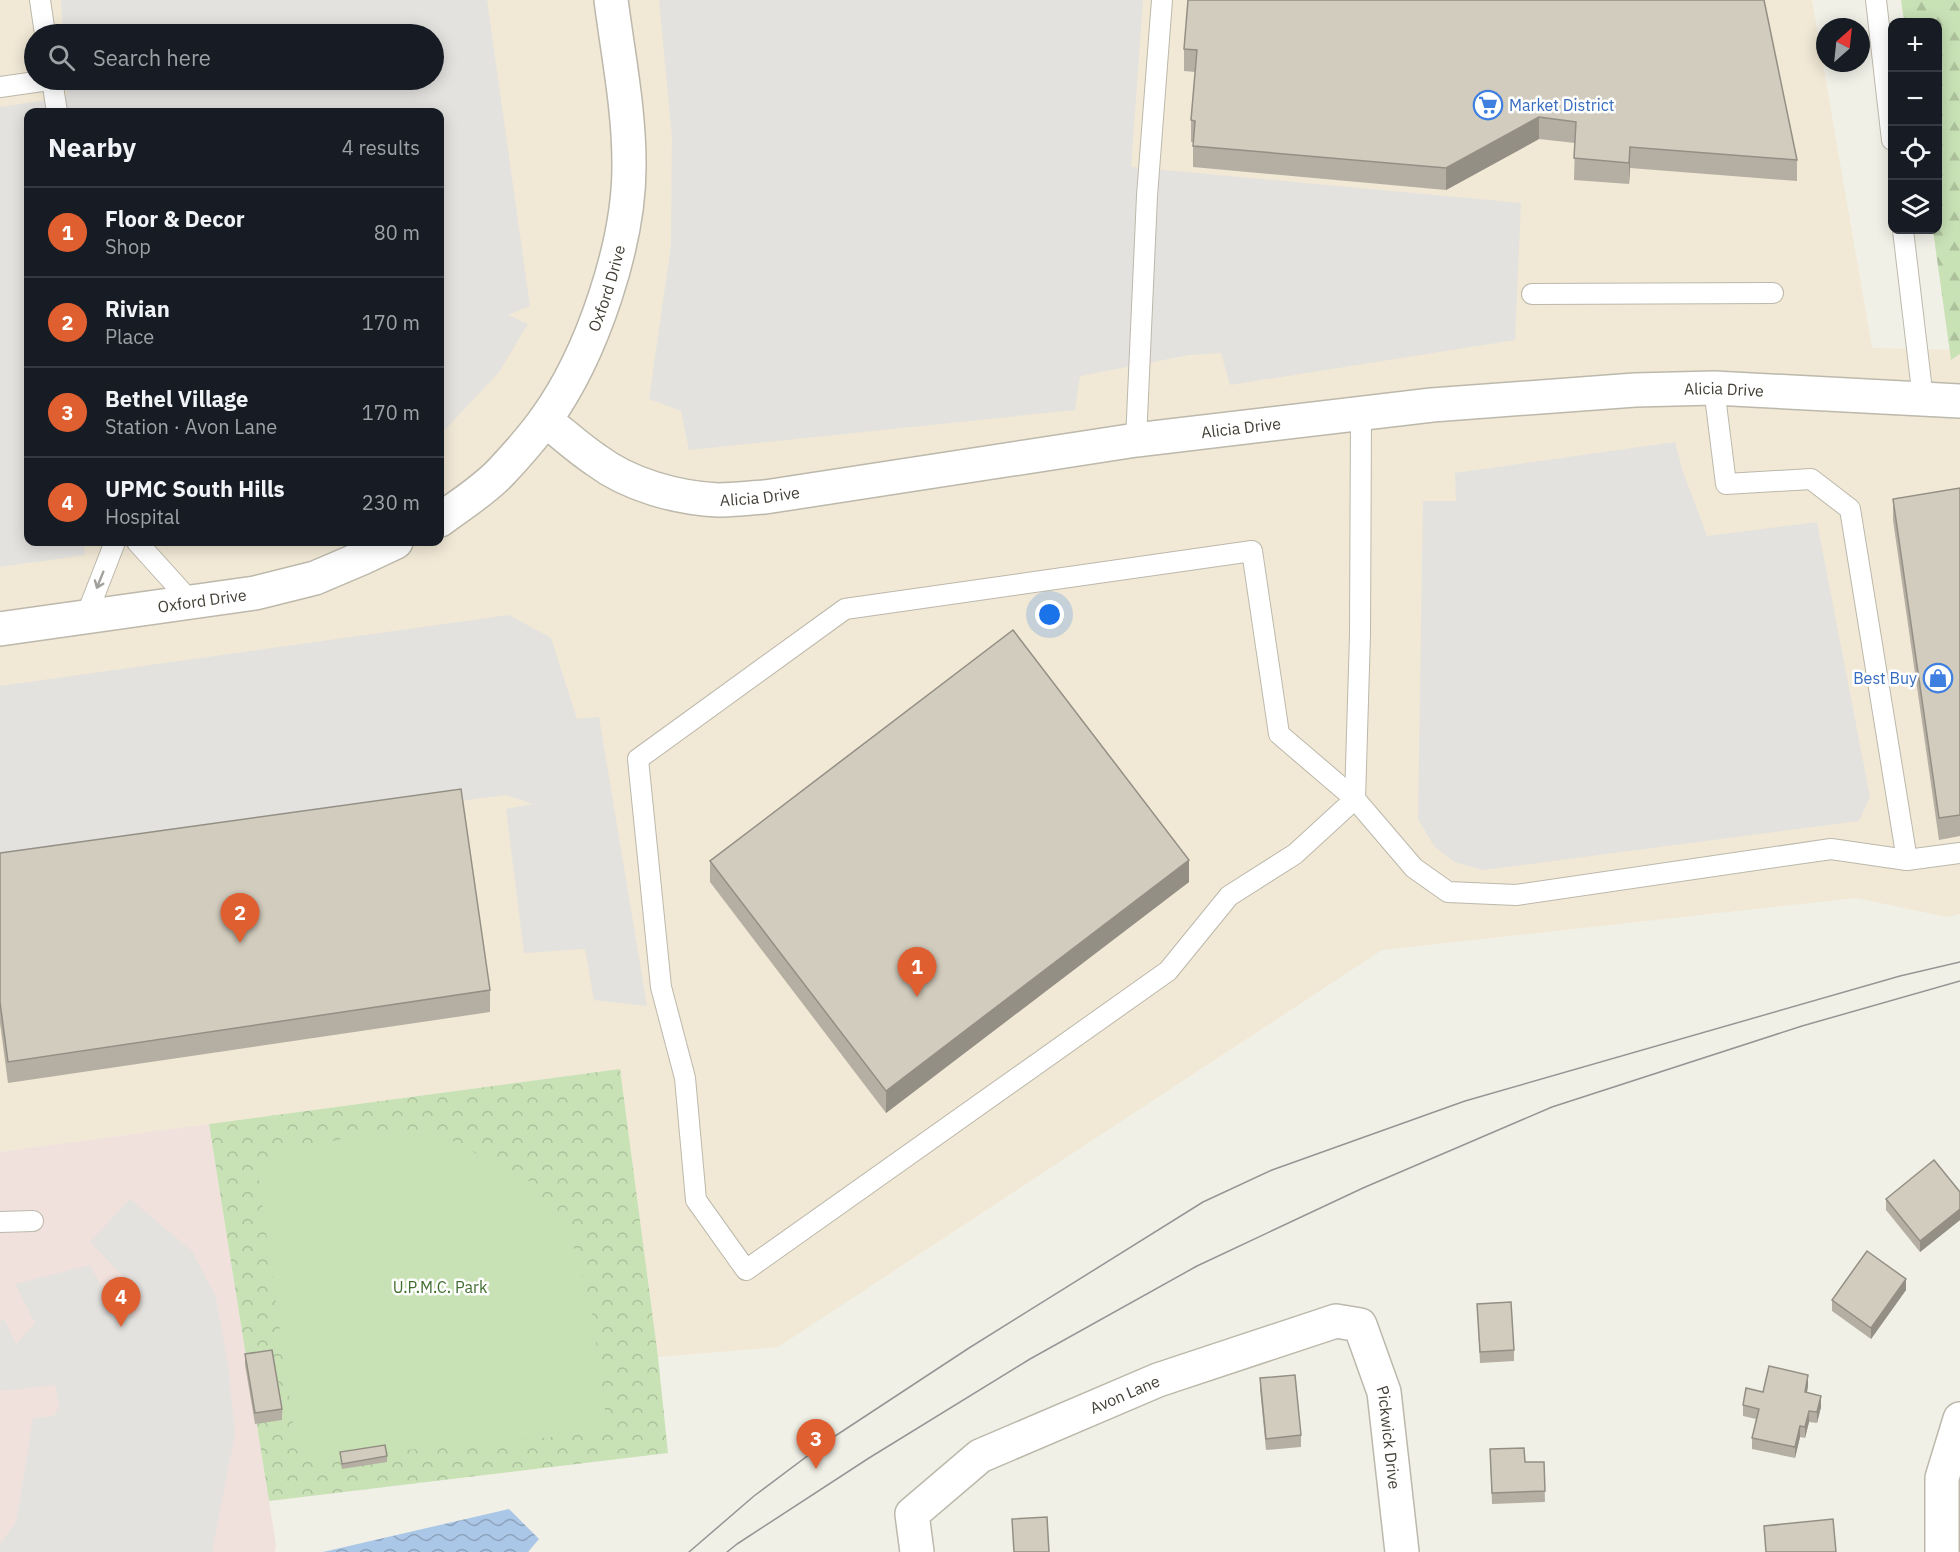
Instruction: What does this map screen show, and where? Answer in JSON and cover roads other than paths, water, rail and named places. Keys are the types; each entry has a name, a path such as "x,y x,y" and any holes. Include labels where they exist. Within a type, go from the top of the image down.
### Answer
{"street":[{"name":"Oxford Drive","path":"444,517 488,484 545,420 574,370 609,284 626,207 629,164 611,0"},
{"name":"Alicia Drive","path":"545,420 597,461 619,474 681,495 719,500 765,497 1136,440 1432,405 1518,398 1635,390 1714,388 1960,401"},
{"name":"Oxford Drive","path":"0,629 85,619 255,593 315,578 387,546"},
{"name":"Avon Lane","path":"917,1552 912,1514 980,1456 1158,1380 1336,1321 1359,1325"},
{"name":"Pickwick Drive","path":"1359,1325 1384,1392 1402,1552"},
{"path":"1942,1552 1942,1478 1960,1419"}],"lane":[{"path":"40,0 44,24"},
{"path":"1136,440 1148,196 1162,0"},
{"path":"1876,0 1891,126"},
{"path":"0,87 24,84"},
{"path":"52,90 56,108"},
{"path":"1903,234 1923,399"},
{"path":"1532,294 1773,293"},
{"path":"1714,388 1726,484 1811,479 1850,509 1907,860"},
{"path":"1361,414 1360,635 1355,799 1295,854 1229,896 1168,971 746,1270 696,1200 685,1078 661,987 638,759 844,609 1252,551 1279,734 1355,799 1414,868 1448,892 1516,895 1831,849 1907,860 1960,853"},
{"path":"85,619 113,546"},
{"path":"141,546 192,603"},
{"path":"0,1222 33,1221"}],"water":[{"path":"509,1509 539,1539 528,1552 323,1552"}],"tram line":[{"path":"689,1552 754,1496 826,1442 969,1348 1203,1202 1272,1170 1465,1101 1900,976 1960,962"},
{"path":"727,1552 869,1458 1030,1359 1197,1266 1363,1188 1552,1107 1802,1026 1960,981"}],"place":[{"name":"Market District","path":"1488,105"},
{"name":"Best Buy","path":"1938,678"},
{"name":"Rivian","path":"240,943"},
{"name":"Floor & Decor","path":"917,997"},
{"name":"UPMC South Hills","path":"121,1327"},
{"name":"Bethel Village","path":"816,1469"}],"park label":[{"name":"U.P.M.C. Park","path":"440,1287"}]}
